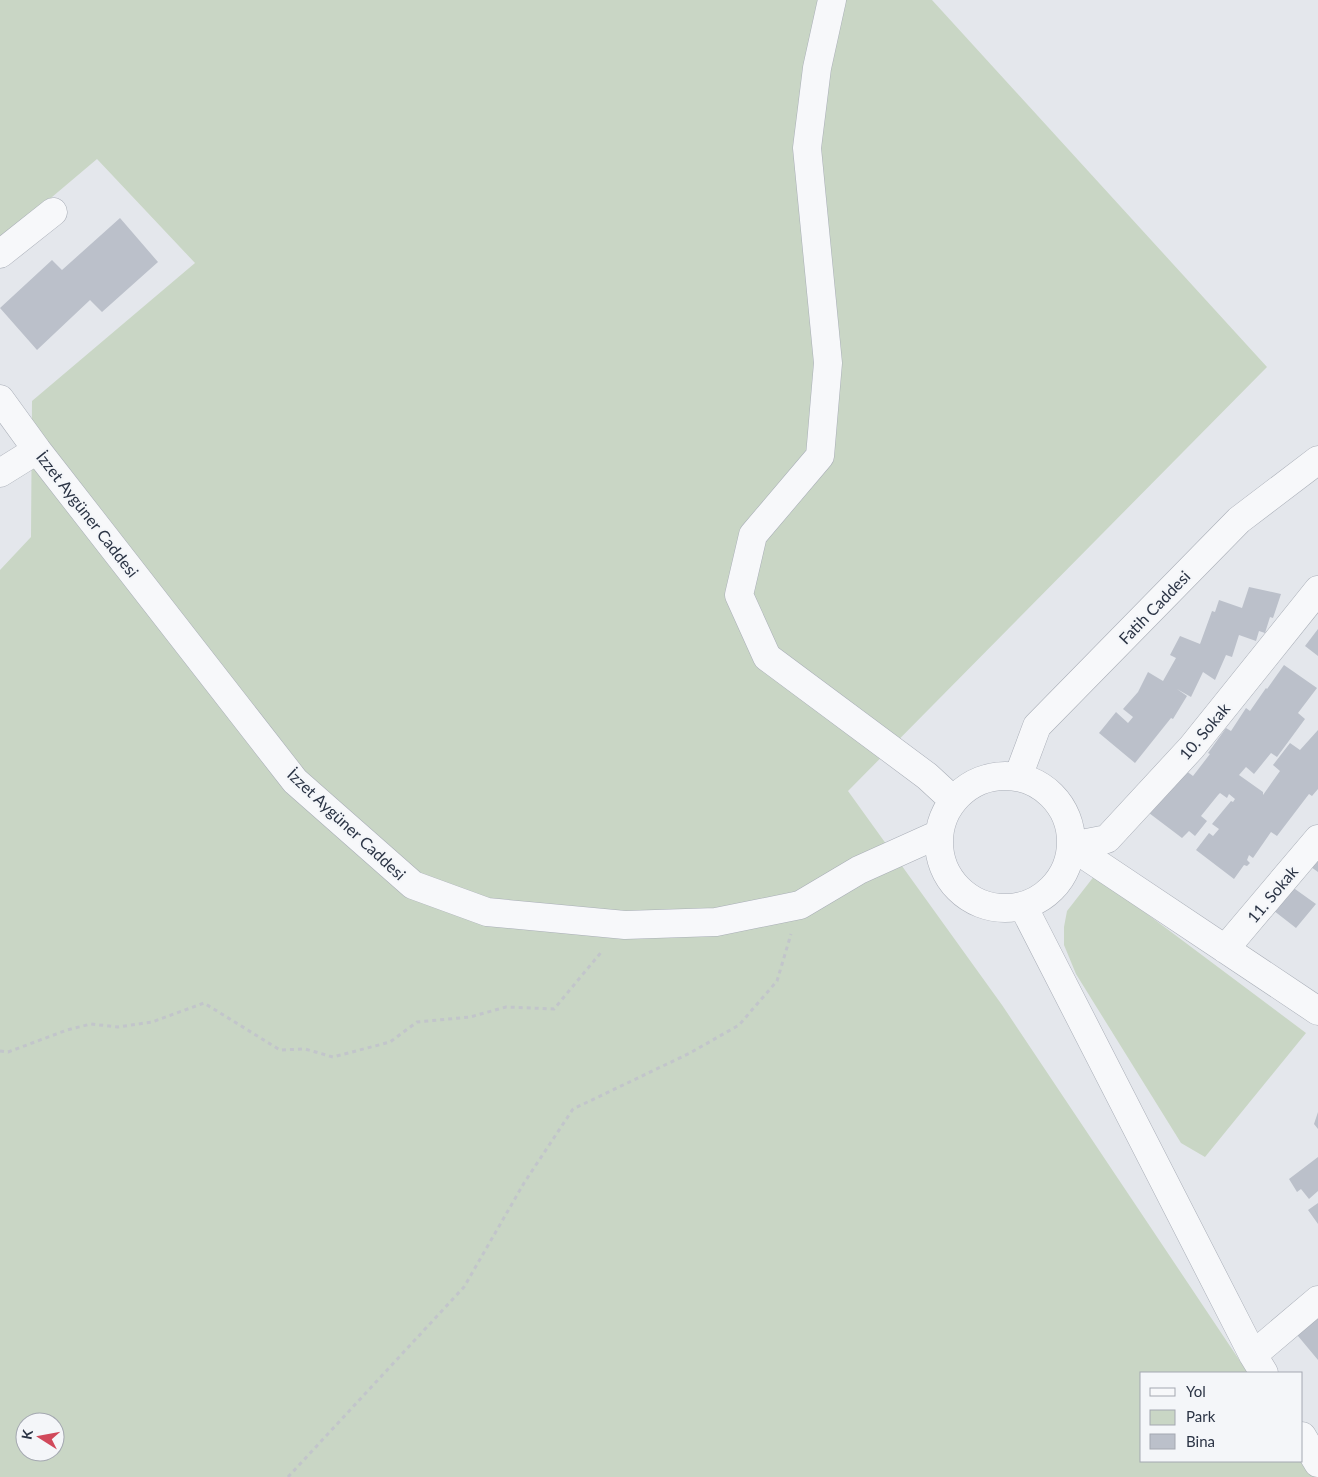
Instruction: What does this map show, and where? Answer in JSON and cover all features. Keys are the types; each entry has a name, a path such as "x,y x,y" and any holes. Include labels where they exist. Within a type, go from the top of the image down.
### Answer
{"street":[{"path":"832,0 817,68 807,148 828,363 820,456 753,535 739,595 767,657 927,776 953,800"},
{"path":"0,254 53,212"},
{"name":"İzzet Aygüner Caddesi","path":"0,399 37,450 295,781 413,885 486,912 625,925 716,922 800,905 859,870 939,834"},
{"path":"0,473 37,450"},
{"name":"Fatih Caddesi","path":"1018,777 1037,726 1239,520 1318,460"},
{"name":"10. Sokak","path":"1071,846 1107,839 1192,748 1318,590"},
{"path":"1000,776 1018,777 1036,783 1051,794 1063,809 1069,827 1071,846 1067,866 1056,884 1041,898 1023,906 1001,909 980,904 961,893 947,876 939,856 939,834 943,816 953,800 966,788 982,780 1000,776"},
{"name":"11. Sokak","path":"1226,949 1318,838"},
{"path":"1071,846 1318,1011"},
{"path":"1023,906 1259,1364 1318,1300"},
{"path":"1303,1438 1318,1463"}],"path":[{"path":"288,1477 464,1288 524,1183 573,1109 690,1053 739,1025 777,981 800,905"},
{"path":"0,1051 8,1052 67,1030 91,1024 118,1027 152,1022 204,1002 280,1050 305,1049 333,1057 390,1042 417,1022 470,1017 506,1007 554,1009 625,925"}],"green space":[{"path":"0,0 932,0 1267,367 848,791 1002,1005 1247,1372 1140,1372 1140,1462 1303,1462 1303,1454 1318,1477 0,1477 0,570 31,537 32,401 195,263 97,159 0,241"},
{"path":"1095,875 1306,1033 1205,1157 1181,1143 1076,974 1064,945 1064,927 1067,911"}],"building":[{"path":"120,218 158,262 102,312 90,300 37,350 0,308 52,260 62,270"},
{"path":"1249,587 1281,594 1273,618 1270,617 1265,633 1259,631 1256,641 1239,635 1232,657 1226,655 1215,680 1203,672 1191,697 1177,689 1187,696 1173,719 1171,718 1135,763 1099,733 1116,712 1128,723 1133,717 1123,709 1138,692 1148,672 1163,681 1176,658 1170,655 1180,636 1200,644 1212,611 1215,612 1219,600 1242,608"},
{"path":"1318,629 1318,656 1305,646"},
{"path":"1284,665 1317,688 1298,713 1305,719 1277,757 1271,753 1254,774 1246,767 1239,775 1263,792 1263,795 1280,771 1273,765 1290,743 1300,750 1318,730 1318,789 1312,796 1309,794 1277,836 1271,832 1253,858 1249,855 1247,860 1250,863 1247,866 1244,865 1234,879 1196,850 1209,833 1213,836 1219,829 1212,824 1231,801 1233,802 1235,799 1229,794 1227,798 1220,793 1201,816 1207,821 1195,836 1189,831 1182,838 1149,813 1185,770 1193,776 1210,754 1208,753 1226,728 1231,731 1246,708 1250,711"},
{"path":"1318,847 1318,872 1311,867"},
{"path":"1288,884 1316,904 1296,928 1269,907"},
{"path":"1318,1112 1318,1129 1314,1124"},
{"path":"1318,1157 1318,1191 1309,1199 1301,1189 1297,1192 1289,1179"},
{"path":"1318,1203 1318,1224 1308,1210"},
{"path":"1318,1309 1318,1360 1293,1330"}]}
